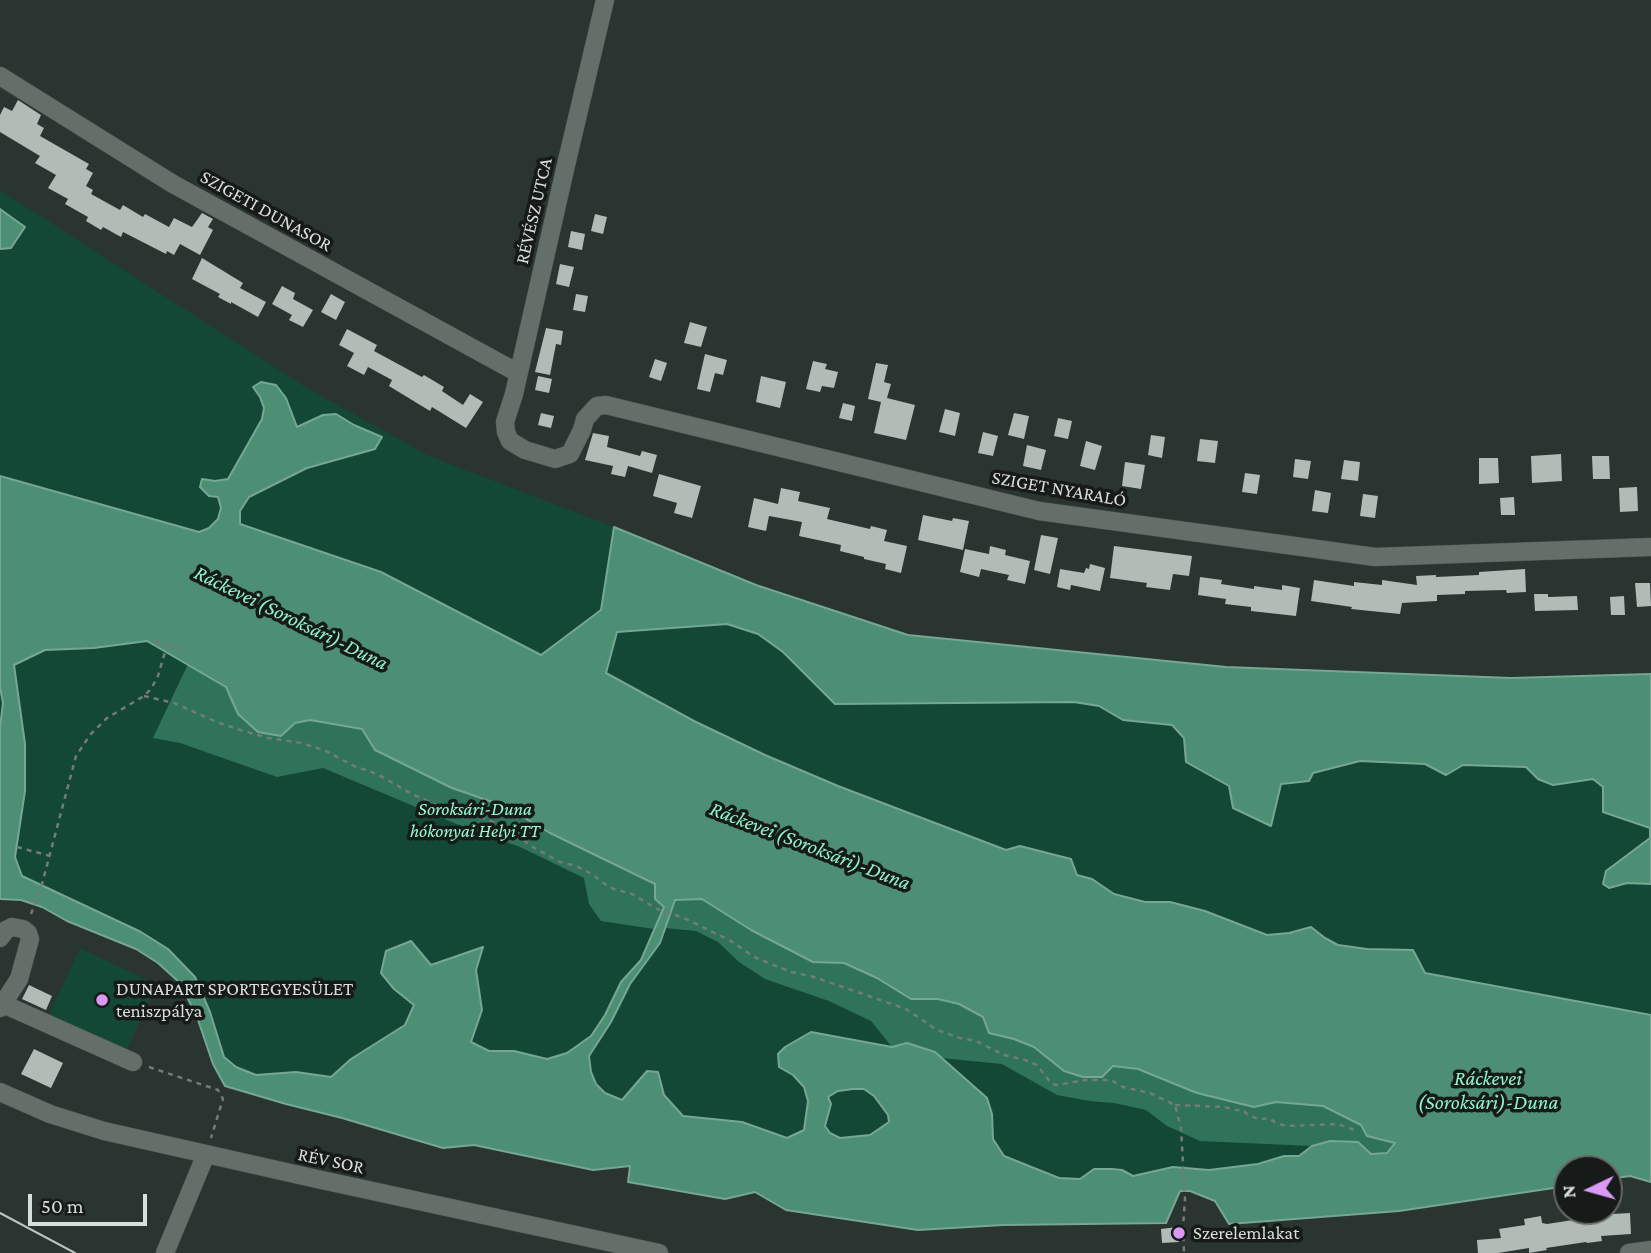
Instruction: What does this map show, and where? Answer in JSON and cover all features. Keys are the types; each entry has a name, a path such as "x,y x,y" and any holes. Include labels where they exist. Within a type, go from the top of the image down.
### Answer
{"street":[{"name":"RÉVÉSZ UTCA","path":"506,432 505,422 605,0"},
{"name":"SZIGETI DUNASOR","path":"0,76 173,184 518,373"},
{"name":"SZIGET NYARALÓ","path":"506,432 510,441 525,450 555,459 570,454 585,419 597,406 606,405 1039,511 1375,557 1651,547"},
{"path":"0,939 6,930 12,927 23,929 30,939 19,979 3,998 133,1062"},
{"name":"RÉV SOR","path":"0,1092 50,1114 104,1131 659,1253"},
{"path":"165,1253 206,1154"},
{"path":"1629,1253 1651,1250"}],"path":[{"path":"156,642 186,650"},
{"path":"34,907 81,746 107,719 151,689 158,676 167,645"},
{"path":"144,696 174,703 237,729 324,750 443,808 474,814 514,831 529,845 560,862 576,866 614,889 632,894 660,910 684,918 731,941 754,957 790,972 814,977 906,1009 937,1030 976,1041 1004,1055 1037,1065 1051,1083 1056,1085 1086,1080 1111,1080 1123,1087 1150,1093 1175,1105 1243,1110 1256,1118 1269,1118 1286,1126 1338,1124 1357,1131"},
{"path":"17,847 50,856"},
{"path":"133,1062 218,1090 223,1099 206,1154"},
{"path":"1175,1105 1180,1124 1182,1191 1185,1199 1184,1253"}],"green space":[{"name":"Soroksári-Duna hókonyai Helyi TT","path":"0,190 307,388 429,456 756,585 907,635 1226,667 1511,678 1651,674 1651,1182 1630,1176 1623,1177 1623,1155 1553,1155 1553,1188 1399,1211 1229,1224 1215,1201 1190,1191 1180,1191 1166,1223 1003,1225 918,1230 786,1210 755,1192 725,1199 628,1182 630,1166 593,1170 474,1145 443,1148 225,1086 213,1064 197,1017 180,983 158,963 136,949 67,921 77,900 22,876 15,857 24,793 0,816"},
{"path":"188,664 226,687 238,714 281,736 295,723 310,720 362,729 376,750 452,788 504,806 550,833 655,884 664,906 654,929 601,921 589,904 584,878 520,847 466,828 323,768 277,777 180,743 153,738"},
{"path":"702,899 751,930 813,962 844,963 877,978 911,999 938,999 959,1004 1014,1039 1034,1047 1064,1071 1083,1077 1102,1077 1113,1066 1138,1069 1197,1093 1254,1107 1276,1102 1323,1106 1396,1143 1388,1153 1371,1154 1330,1141 1312,1146 1200,1141 1167,1126 1146,1110 1057,1095 1002,1064 941,1058 935,1052 907,1043 892,1047 871,1021 829,1001 765,979 739,962 718,942 696,931 665,928 675,900"},
{"name":"DUNAPART SPORTEGYESÜLET teniszpálya","path":"80,948 156,984 125,1054 48,1017"}],"water":[{"path":"0,209 25,227 11,248 0,249"},
{"name":"Ráckevei (Soroksári)-Duna","path":"261,382 276,385 286,398 297,427 323,415 336,414 382,437 375,449 307,468 249,497 240,511 240,524 381,572 541,655 601,610 614,527 756,585 908,635 1226,667 1511,678 1651,674 1651,884 1627,883 1609,888 1603,884 1606,871 1650,838 1650,828 1603,812 1603,787 1593,779 1553,785 1538,779 1526,767 1463,765 1446,775 1425,764 1360,761 1313,773 1309,781 1281,784 1271,826 1233,808 1229,786 1186,762 1184,738 1172,725 1123,720 1099,706 1074,702 835,704 783,652 758,634 727,624 617,632 606,673 694,721 838,786 1006,850 1020,846 1071,859 1077,875 1092,879 1114,894 1145,902 1170,902 1205,911 1267,935 1311,927 1338,945 1413,950 1425,973 1651,1015 1651,1182 1630,1176 1623,1177 1623,1155 1553,1155 1553,1188 1399,1211 1229,1224 1215,1201 1190,1191 1180,1191 1166,1223 1003,1225 918,1230 786,1210 755,1192 725,1199 628,1182 630,1166 593,1170 474,1145 443,1148 225,1086 213,1064 197,1017 180,983 158,963 136,949 67,921 42,907 21,900 0,899 0,727 3,703 0,687 0,476 199,532 209,528 218,519 221,508 218,497 209,496 200,487 202,479 228,479 262,419 264,408 253,387","holes":["147,641 226,687 238,714 258,732 281,736 295,723 310,720 362,729 375,750 452,788 504,806 550,833 655,884 655,899 664,907 641,960 621,982 591,1036 567,1053 547,1059 514,1051 489,1051 471,1042 482,1010 476,970 483,947 431,965 411,941 386,951 381,973 394,989 414,1005 405,1025 351,1059 331,1077 296,1072 256,1075 236,1067 224,1057 210,1012 195,977 168,949 141,932 22,876 15,857 25,791 25,744 14,665 45,650 94,648","702,899 751,930 813,962 844,963 877,978 911,999 938,999 959,1004 983,1017 989,1033 1034,1047 1064,1071 1083,1077 1102,1077 1113,1066 1138,1069 1197,1093 1254,1107 1276,1102 1323,1106 1361,1125 1367,1136 1395,1143 1387,1153 1371,1154 1358,1142 1330,1141 1312,1146 1299,1156 1284,1156 1258,1164 1209,1170 1173,1167 1133,1176 1122,1170 1094,1169 1080,1179 1059,1178 1004,1156 993,1139 992,1114 987,1098 935,1052 907,1043 892,1047 811,1032 778,1054 779,1067 793,1075 804,1087 808,1101 804,1130 787,1138 742,1122 683,1116 664,1095 658,1072 647,1071 622,1100 605,1093 596,1084 589,1056 611,1022 630,984 660,943 675,900","864,1089 874,1096 888,1115 889,1122 870,1135 840,1138 830,1133 825,1126 831,1104 828,1097 838,1091"]}],"building":[{"path":"18,100 41,115 37,124 44,128 40,136 89,164 86,169 93,173 86,186 93,190 91,194 120,210 123,205 143,217 145,214 169,227 174,218 192,227 202,213 213,219 208,227 213,230 200,255 180,244 174,255 167,251 166,254 123,232 121,237 103,227 101,230 86,221 88,217 65,204 68,199 48,188 56,175 35,163 40,156 0,132 0,115 4,107 12,111"},
{"path":"595,214 607,217 603,234 591,231"},
{"path":"571,231 585,234 582,250 568,247"},
{"path":"202,258 243,283 240,288 266,302 258,317 218,297 220,294 192,279"},
{"path":"560,264 574,267 569,287 556,284"},
{"path":"282,286 295,293 293,299 313,310 303,327 289,320 292,315 272,304"},
{"path":"331,294 345,302 336,320 321,312"},
{"path":"576,294 588,296 585,312 573,310"},
{"path":"690,322 707,327 701,347 684,343"},
{"path":"546,328 563,331 561,345 556,344 550,375 535,372"},
{"path":"347,329 377,345 374,351 444,387 442,391 463,405 470,394 483,402 466,428 432,407 430,411 389,386 392,380 368,367 364,375 347,366 354,353 339,345"},
{"path":"705,354 727,360 723,375 715,373 710,392 697,389"},
{"path":"655,359 667,363 661,381 649,377"},
{"path":"813,361 827,364 825,369 838,372 834,388 822,386 820,392 806,389"},
{"path":"876,363 888,365 884,382 891,384 887,398 915,405 906,440 874,433 881,402 868,399"},
{"path":"538,376 552,379 549,393 535,390"},
{"path":"761,376 786,382 780,408 756,402"},
{"path":"843,403 855,406 852,421 839,418"},
{"path":"945,409 960,413 955,436 939,432"},
{"path":"541,413 554,416 551,428 538,425"},
{"path":"1014,413 1029,416 1024,439 1008,435"},
{"path":"1058,418 1072,421 1068,439 1054,436"},
{"path":"983,432 998,436 993,456 978,453"},
{"path":"593,433 609,436 607,447 640,456 642,451 657,455 652,473 628,466 625,477 611,474 613,466 585,460"},
{"path":"1151,435 1165,437 1162,458 1148,455"},
{"path":"1200,439 1218,441 1215,463 1197,461"},
{"path":"1086,441 1102,446 1095,470 1080,466"},
{"path":"1027,445 1046,450 1041,470 1023,466"},
{"path":"1561,454 1562,481 1532,483 1531,456"},
{"path":"1592,456 1609,456 1610,479 1593,479"},
{"path":"1479,458 1498,458 1499,483 1479,484"},
{"path":"1295,459 1311,461 1308,479 1293,477"},
{"path":"1344,460 1360,462 1358,481 1341,479"},
{"path":"1125,462 1145,465 1141,489 1122,486"},
{"path":"1245,473 1260,475 1257,494 1242,492"},
{"path":"659,474 701,486 692,518 674,513 677,503 653,496"},
{"path":"1637,487 1638,511 1620,512 1619,488"},
{"path":"781,488 800,492 798,501 830,508 827,519 887,530 884,541 907,546 901,573 885,569 886,564 840,551 841,545 799,536 802,522 769,516 766,531 748,527 754,498 778,504"},
{"path":"1315,490 1331,493 1328,513 1312,511"},
{"path":"1363,494 1378,496 1375,518 1360,516"},
{"path":"1514,497 1515,515 1501,515 1500,498"},
{"path":"923,515 952,521 953,518 969,521 963,550 918,540"},
{"path":"1041,535 1058,538 1050,574 1034,570"},
{"path":"990,546 1006,550 1005,555 1030,561 1025,584 1007,580 1009,575 981,569 979,577 960,572 965,549 989,554"},
{"path":"1114,546 1192,556 1189,576 1173,574 1170,590 1146,587 1147,583 1110,578"},
{"path":"1090,564 1105,568 1100,591 1071,585 1070,590 1057,587 1060,569 1084,573"},
{"path":"1525,569 1526,592 1465,591 1465,594 1437,595 1437,601 1402,603 1400,614 1351,609 1352,607 1311,601 1314,580 1354,586 1354,582 1382,585 1382,580 1417,585 1416,576 1479,575 1479,572"},
{"path":"1200,577 1222,580 1221,584 1254,589 1254,586 1282,590 1282,585 1300,588 1296,616 1251,611 1251,607 1225,604 1226,599 1198,595"},
{"path":"1635,583 1650,583 1651,606 1637,607"},
{"path":"1534,594 1548,594 1548,597 1577,596 1578,610 1535,611"},
{"path":"1624,596 1625,615 1611,615 1610,597"},
{"path":"29,985 52,996 46,1010 22,999"},
{"path":"34,1049 63,1063 51,1088 21,1074"},
{"path":"1623,1213 1630,1213 1631,1234 1601,1236 1602,1241 1546,1248 1547,1250 1529,1253 1529,1248 1478,1253 1477,1240 1501,1238 1499,1229 1525,1225 1524,1219 1541,1216 1542,1223 1553,1225 1623,1225"},
{"path":"1178,1227 1179,1242 1162,1243 1161,1229"}],"tram line":[{"path":"0,1213 75,1253"}],"place":[{"name":"DUNAPART SPORTEGYESÜLET teniszpálya","path":"102,1000"},
{"name":"Szerelemlakat","path":"1179,1233"}]}
